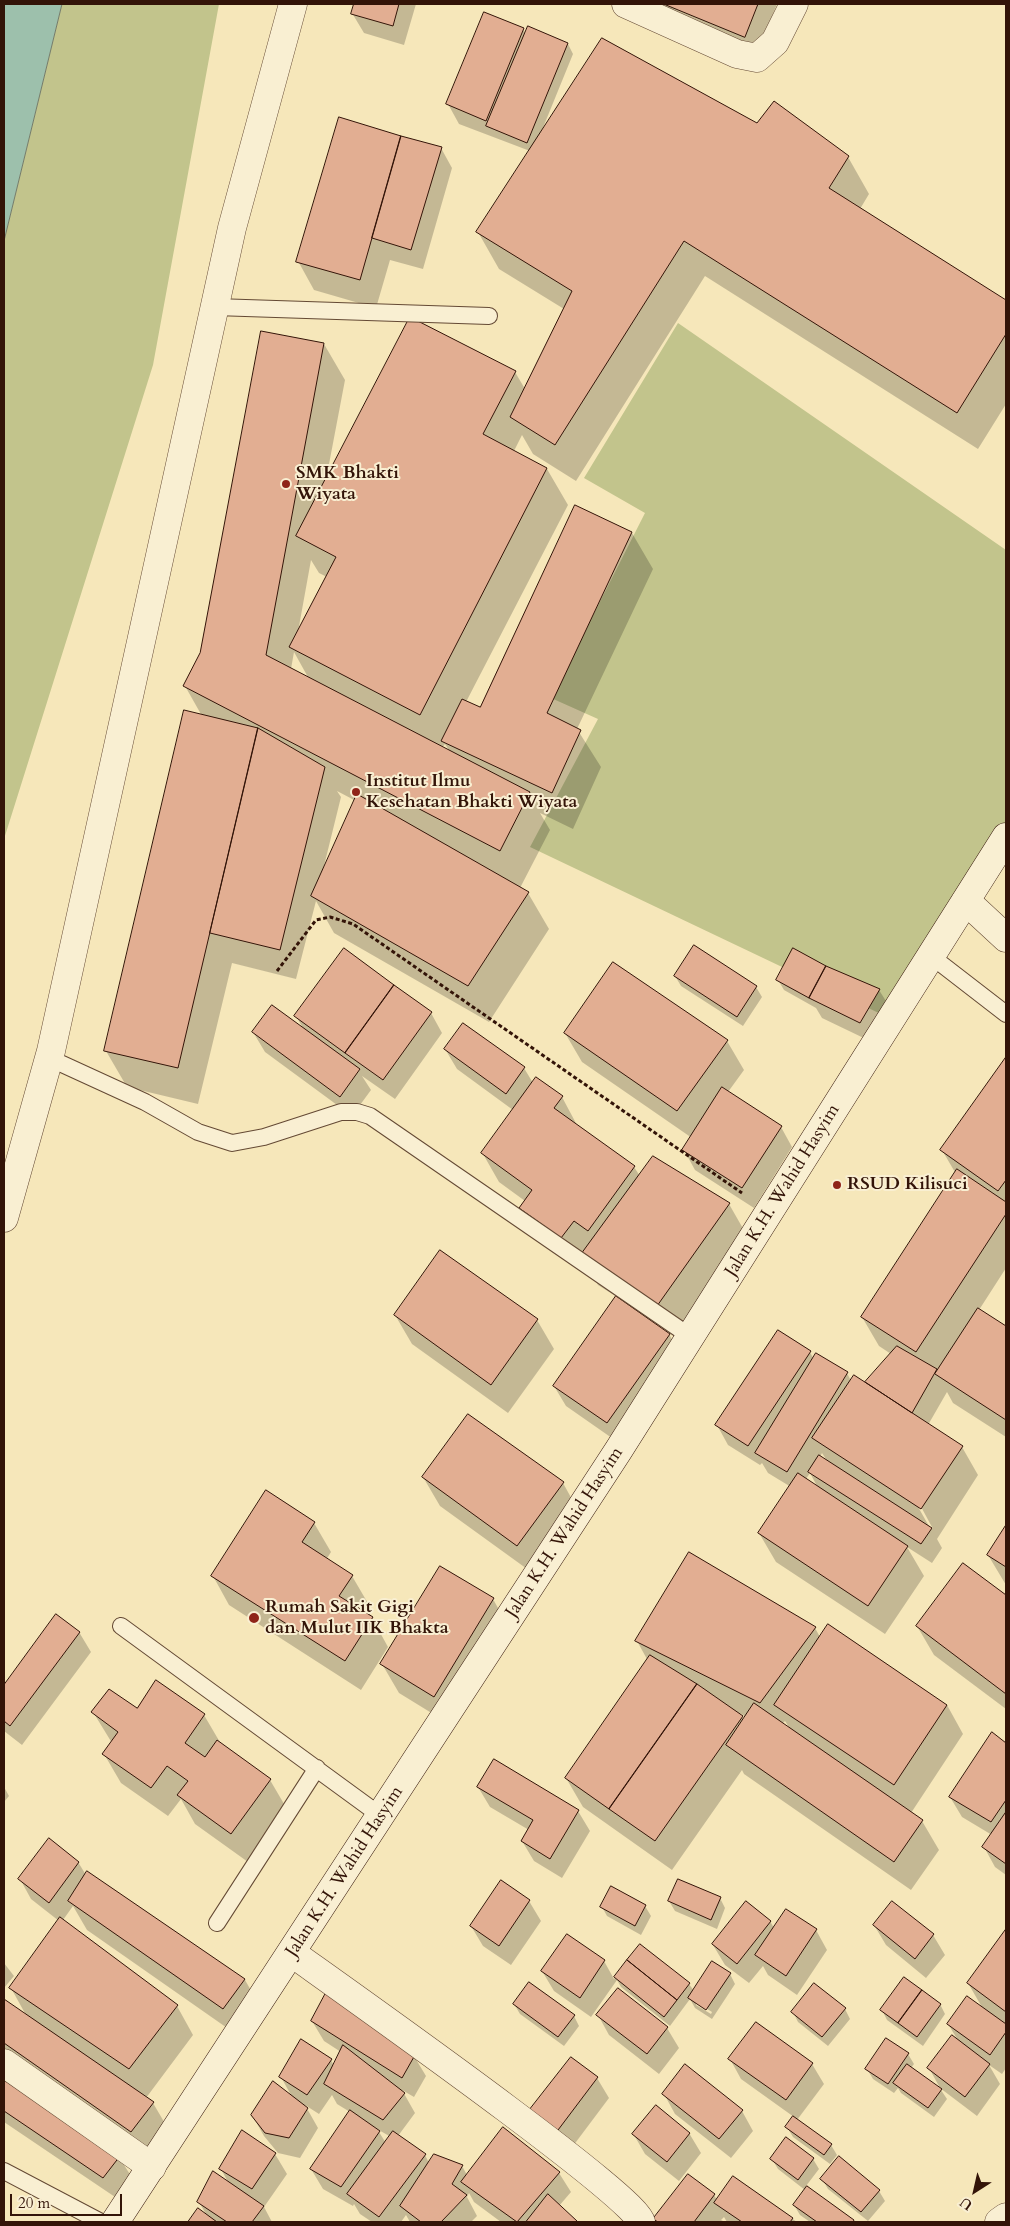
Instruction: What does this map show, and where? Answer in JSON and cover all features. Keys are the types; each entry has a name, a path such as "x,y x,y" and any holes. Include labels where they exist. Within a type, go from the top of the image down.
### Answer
{"street":[{"path":"4,1218 49,1058 232,228 293,4"},
{"path":"626,4 737,54 757,58 775,42 794,4"},
{"name":"Jalan K.H. Wahid Hasyim","path":"115,2222 382,1816 691,1338 1006,837"},
{"path":"966,901 1006,938"},
{"path":"292,1953 490,2096 636,2212 641,2222"},
{"path":"4,2063 152,2166"},
{"path":"999,2222 1006,2218"}],"lane":[{"path":"214,307 489,316"},
{"path":"931,956 1006,1014"},
{"path":"49,1058 145,1102 198,1132 232,1143 264,1137 341,1112 357,1112 370,1116 691,1338"},
{"path":"121,1626 382,1816"},
{"path":"218,1923 317,1768"},
{"path":"4,2171 101,2222"}],"path":[{"path":"277,971 316,920 330,916 353,924 769,1212"}],"green space":[{"path":"62,4 219,4 153,365 4,839 4,241"},
{"path":"678,323 1006,550 1006,838 885,1016 530,847 598,719 551,698 645,513 584,478"}],"shaded area":[{"path":"4,4 62,4 4,241"}],"building":[{"path":"354,4 399,4 393,26 351,14"},
{"path":"664,4 758,4 745,37"},
{"path":"484,12 524,28 486,121 446,104"},
{"path":"528,26 568,43 527,143 486,126"},
{"path":"602,38 757,123 774,101 849,156 829,188 1006,300 1006,334 957,413 684,241 555,445 510,417 572,291 476,232"},
{"path":"339,117 401,136 360,280 296,262"},
{"path":"401,136 442,147 411,250 372,238"},
{"path":"410,317 516,371 483,434 547,468 420,715 289,647 336,557 296,536"},
{"path":"261,331 324,343 266,655 530,792 500,851 183,686 200,653"},
{"path":"575,505 632,532 547,713 581,730 552,793 441,741 462,699 480,707"},
{"path":"184,710 258,728 178,1068 104,1051"},
{"path":"258,728 325,767 280,950 210,933"},
{"path":"357,794 529,892 468,986 311,896"},
{"path":"694,945 757,986 737,1017 674,976"},
{"path":"344,948 394,985 345,1053 294,1016"},
{"path":"793,948 826,966 809,998 776,980"},
{"path":"613,962 728,1040 677,1111 564,1033"},
{"path":"826,966 880,989 860,1023 809,998"},
{"path":"394,985 432,1012 383,1080 345,1053"},
{"path":"272,1005 360,1069 340,1097 252,1032"},
{"path":"463,1023 525,1067 506,1094 444,1049"},
{"path":"1006,1057 1006,1180 998,1191 940,1150"},
{"path":"536,1077 563,1096 554,1108 635,1166 588,1231 574,1221 561,1238 519,1208 532,1190 481,1153"},
{"path":"722,1087 782,1126 742,1188 682,1150"},
{"path":"653,1156 730,1203 657,1306 580,1256"},
{"path":"957,1169 1006,1202 1006,1214 916,1352 861,1317"},
{"path":"440,1250 538,1319 491,1385 394,1315"},
{"path":"616,1296 670,1334 607,1423 553,1386"},
{"path":"978,1308 1006,1326 1006,1420 935,1374"},
{"path":"778,1330 811,1351 748,1446 715,1425"},
{"path":"897,1346 937,1369 912,1413 865,1382"},
{"path":"816,1353 848,1372 787,1472 755,1453"},
{"path":"854,1375 963,1446 921,1509 812,1438"},
{"path":"468,1414 564,1482 517,1546 422,1477"},
{"path":"819,1455 932,1528 921,1544 808,1472"},
{"path":"798,1473 908,1546 868,1606 758,1533"},
{"path":"266,1490 315,1522 302,1542 353,1575 339,1596 373,1617 345,1661 211,1576"},
{"path":"1006,1525 1006,1567 987,1555"},
{"path":"689,1552 816,1627 760,1703 635,1641"},
{"path":"963,1563 1006,1595 1006,1694 916,1626"},
{"path":"440,1566 494,1598 434,1697 380,1664"},
{"path":"56,1614 80,1632 10,1726 4,1721 4,1685"},
{"path":"828,1624 947,1705 894,1785 774,1705"},
{"path":"650,1655 697,1684 609,1809 565,1778"},
{"path":"156,1680 205,1714 185,1743 205,1757 217,1740 271,1779 231,1834 177,1795 188,1781 167,1766 151,1788 102,1754 118,1732 91,1712 109,1689 137,1708"},
{"path":"697,1684 743,1716 655,1841 609,1809"},
{"path":"754,1703 923,1820 894,1862 726,1745"},
{"path":"992,1732 1006,1743 1006,1800 991,1822 949,1797"},
{"path":"494,1759 579,1810 550,1859 521,1841 533,1820 477,1787"},
{"path":"1006,1812 1006,1864 982,1847"},
{"path":"49,1838 79,1862 49,1903 18,1879"},
{"path":"87,1871 245,1979 223,2009 68,1901"},
{"path":"678,1879 721,1897 711,1920 668,1901"},
{"path":"501,1880 530,1900 499,1946 470,1926"},
{"path":"611,1886 646,1905 635,1926 600,1907"},
{"path":"746,1901 771,1921 737,1964 712,1944"},
{"path":"892,1901 934,1934 915,1959 873,1925"},
{"path":"786,1909 817,1929 786,1976 755,1955"},
{"path":"60,1917 178,2005 129,2069 9,1988"},
{"path":"1006,1929 1006,2012 967,1983"},
{"path":"567,1934 605,1960 580,1998 541,1971"},
{"path":"640,1944 690,1983 677,2000 627,1960"},
{"path":"627,1960 677,2000 664,2017 614,1977"},
{"path":"712,1961 731,1973 706,2010 688,1998"},
{"path":"904,1977 922,1990 898,2023 880,2010"},
{"path":"529,1982 575,2015 558,2037 513,2004"},
{"path":"814,1983 846,2008 822,2037 791,2012"},
{"path":"618,1988 668,2027 647,2054 596,2015"},
{"path":"328,1989 415,2055 402,2078 311,2021"},
{"path":"922,1990 941,2004 917,2037 898,2023"},
{"path":"967,1996 1006,2024 1006,2032 990,2055 947,2024"},
{"path":"4,1999 154,2102 131,2132 4,2043"},
{"path":"756,2022 813,2063 786,2100 728,2059"},
{"path":"952,2035 990,2064 965,2097 927,2068"},
{"path":"886,2038 909,2053 888,2084 865,2069"},
{"path":"301,2039 332,2059 307,2095 279,2077"},
{"path":"343,2045 405,2093 383,2120 324,2084"},
{"path":"571,2057 598,2077 552,2138 524,2117"},
{"path":"685,2064 743,2110 719,2139 662,2094"},
{"path":"907,2064 942,2089 928,2108 893,2083"},
{"path":"4,2080 120,2156 103,2178 4,2111"},
{"path":"273,2081 308,2108 289,2138 265,2133 251,2115"},
{"path":"656,2105 690,2133 667,2162 632,2134"},
{"path":"350,2110 380,2131 341,2187 310,2169"},
{"path":"793,2116 832,2144 824,2155 785,2127"},
{"path":"503,2127 560,2172 517,2222 461,2182"},
{"path":"242,2130 276,2153 252,2189 219,2169"},
{"path":"393,2131 426,2154 379,2217 347,2194"},
{"path":"786,2137 814,2158 798,2180 770,2159"},
{"path":"434,2154 463,2165 452,2184 467,2195 441,2222 421,2222 400,2206"},
{"path":"839,2156 880,2190 861,2212 820,2179"},
{"path":"213,2171 264,2206 252,2222 227,2222 197,2202"},
{"path":"688,2174 715,2194 694,2222 658,2222 653,2219"},
{"path":"733,2176 793,2218 790,2222 742,2222 714,2203"},
{"path":"807,2186 854,2220 853,2222 817,2222 793,2205"},
{"path":"548,2194 577,2221 526,2222"},
{"path":"198,2208 217,2222 188,2222"}],"place":[{"name":"SMK Bhakti Wiyata","path":"286,484"},
{"name":"Institut Ilmu Kesehatan Bhakti Wiyata","path":"356,792"},
{"name":"RSUD Kilisuci","path":"837,1185"},
{"name":"Rumah Sakit Gigi dan Mulut IIK Bhakta","path":"254,1618"}]}
